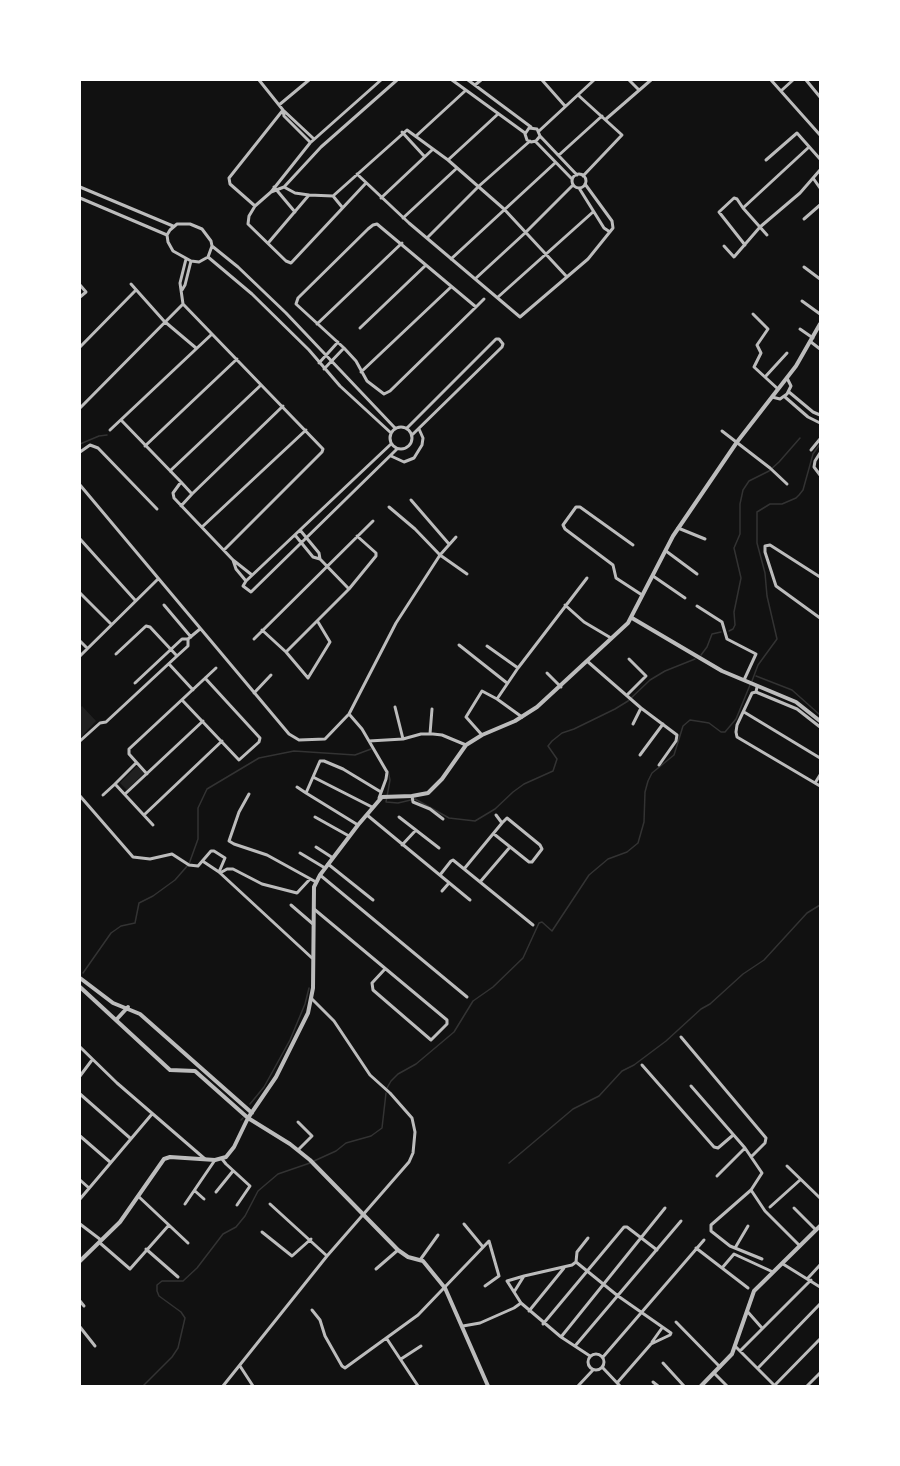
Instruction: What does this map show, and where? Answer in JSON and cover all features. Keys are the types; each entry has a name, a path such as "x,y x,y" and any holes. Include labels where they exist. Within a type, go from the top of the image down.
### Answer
{"street":[{"path":"260,80 283,110 314,139"},
{"path":"279,105 309,80"},
{"path":"366,183 293,262 286,261 248,224 249,216 255,206 271,192 310,143 381,80"},
{"path":"271,192 284,187 306,163 397,80"},
{"path":"452,80 525,133 526,138 530,141"},
{"path":"468,80 539,133 577,175 583,176"},
{"path":"475,85 481,80"},
{"path":"543,80 565,106"},
{"path":"535,141 539,133 565,106 594,80"},
{"path":"629,80 639,90"},
{"path":"606,120 651,80"},
{"path":"771,80 820,135"},
{"path":"782,90 793,80"},
{"path":"806,80 820,97"},
{"path":"416,136 465,91"},
{"path":"578,95 621,132 622,136 583,176"},
{"path":"483,103 489,96"},
{"path":"348,109 356,116"},
{"path":"283,110 284,116 310,143"},
{"path":"255,206 230,184 229,178 283,110"},
{"path":"448,160 498,114"},
{"path":"558,156 602,116"},
{"path":"525,133 532,128"},
{"path":"284,187 295,193 333,196 406,130 479,186 504,209 567,277"},
{"path":"402,132 424,156"},
{"path":"765,160 795,133 820,159"},
{"path":"427,238 479,186 530,141 535,141 572,179 573,185"},
{"path":"743,208 809,147"},
{"path":"381,198 432,150"},
{"path":"300,156 306,163"},
{"path":"451,259 555,163"},
{"path":"404,218 457,168"},
{"path":"724,246 733,257 760,227 800,193 820,170"},
{"path":"357,174 451,259 514,313 522,317 588,259 613,228 612,221 585,184 583,176"},
{"path":"572,179 577,175"},
{"path":"813,178 820,188"},
{"path":"579,188 585,184"},
{"path":"573,185 579,188 604,228 610,232"},
{"path":"475,279 573,185"},
{"path":"80,187 173,226"},
{"path":"274,187 295,212"},
{"path":"268,242 309,195"},
{"path":"333,196 342,207"},
{"path":"80,198 167,235"},
{"path":"745,245 718,212 734,198 737,198 767,235"},
{"path":"804,219 820,204"},
{"path":"498,297 593,212"},
{"path":"212,246 208,257 199,262 191,261 173,251 167,235 173,226 182,223 196,226 208,235 212,246 270,298 395,428"},
{"path":"476,307 377,224 373,225 297,300 297,306 344,348 356,361 361,373 381,394 387,394 476,307 484,298"},
{"path":"317,324 402,243"},
{"path":"208,257 252,294 324,369 390,432 391,444 397,449 409,446 412,435 503,346 499,339 496,339 407,429"},
{"path":"186,259 180,283 183,304 322,448 322,452 224,550"},
{"path":"182,290 191,261"},
{"path":"360,328 426,265"},
{"path":"804,267 820,279"},
{"path":"131,284 164,321 196,348"},
{"path":"80,285 86,292 80,297"},
{"path":"361,373 452,287"},
{"path":"80,347 136,290"},
{"path":"802,301 820,314"},
{"path":"80,408 183,304"},
{"path":"753,314 768,330 757,345 761,353 753,365 778,389"},
{"path":"412,799 432,789 466,745 522,717 561,687 632,618 678,528 737,442 788,378 820,324"},
{"path":"800,329 820,349"},
{"path":"110,430 212,334"},
{"path":"319,363 338,342"},
{"path":"324,369 344,348"},
{"path":"765,377 787,353"},
{"path":"145,446 237,359"},
{"path":"772,397 778,399 785,397 791,384 788,378"},
{"path":"170,471 261,385"},
{"path":"789,392 819,414 813,419"},
{"path":"785,397 808,417 820,423"},
{"path":"182,506 283,406"},
{"path":"121,420 192,494"},
{"path":"390,432 402,426 412,435"},
{"path":"391,456 404,462 414,458 422,445 423,438 419,429"},
{"path":"202,527 306,430"},
{"path":"722,431 787,484"},
{"path":"811,450 820,439"},
{"path":"391,444 246,580 243,586 251,593 397,449"},
{"path":"80,452 90,445 95,446 157,509"},
{"path":"820,453 814,468 820,475"},
{"path":"181,483 172,496 233,560 252,575"},
{"path":"80,485 295,739 325,739 350,714 393,628 440,555 456,537"},
{"path":"411,500 449,544"},
{"path":"389,507 440,555 467,574"},
{"path":"633,545 579,507 563,525 565,529 613,565 615,577 644,596"},
{"path":"254,639 373,521"},
{"path":"678,528 705,539"},
{"path":"300,530 319,553 320,559"},
{"path":"295,536 313,557 320,559 349,589"},
{"path":"286,652 349,589 376,554 357,536"},
{"path":"80,539 135,600"},
{"path":"820,577 770,545 767,544 764,547 776,586 820,618"},
{"path":"666,551 696,574"},
{"path":"233,560 236,568 246,580"},
{"path":"653,576 685,598"},
{"path":"498,699 518,668 587,578"},
{"path":"80,656 158,579"},
{"path":"80,593 111,624"},
{"path":"164,605 190,638"},
{"path":"565,605 584,622 611,638"},
{"path":"698,606 722,622 727,639 756,654 745,682"},
{"path":"632,618 695,656 797,709 820,727"},
{"path":"262,630 309,677 330,642 318,622"},
{"path":"116,654 146,626 150,627 177,656"},
{"path":"80,741 100,723 106,722 169,664 188,646 190,638 200,629"},
{"path":"135,683 182,639 190,638"},
{"path":"80,641 87,648"},
{"path":"459,645 507,683"},
{"path":"487,646 518,668"},
{"path":"629,658 646,676 630,696"},
{"path":"587,661 630,696 641,708 678,736 659,765"},
{"path":"169,664 193,690"},
{"path":"147,774 128,753 129,749 216,668"},
{"path":"547,673 561,687"},
{"path":"254,693 271,675"},
{"path":"182,700 240,760 260,740 205,678"},
{"path":"756,689 737,725 737,737 820,786"},
{"path":"756,689 792,701 820,721"},
{"path":"482,735 468,721 467,716 481,692 485,691 522,717"},
{"path":"395,707 403,739"},
{"path":"633,724 641,708"},
{"path":"429,734 432,709"},
{"path":"744,712 820,758"},
{"path":"80,1261 120,1222 160,1162 166,1158 222,1159 234,1147 248,1118 276,1077 304,1023 312,999 313,908 316,882 379,798 387,776 372,745 350,714"},
{"path":"125,794 202,721"},
{"path":"640,755 663,724"},
{"path":"369,741 403,739 429,734 442,735 466,745"},
{"path":"144,815 222,741"},
{"path":"306,793 320,761 324,760 381,792"},
{"path":"103,795 137,763"},
{"path":"815,783 820,775"},
{"path":"313,777 372,807"},
{"path":"115,784 153,825"},
{"path":"297,788 358,825"},
{"path":"249,794 239,812 229,841 267,855 316,882"},
{"path":"80,796 133,857 143,859 170,854 189,865 198,866 211,851 222,855 225,859 219,873"},
{"path":"379,798 391,796 412,799 443,819"},
{"path":"366,814 470,900"},
{"path":"496,815 502,823"},
{"path":"315,817 349,836"},
{"path":"399,817 439,848"},
{"path":"464,869 506,819 510,819 542,849 531,862 494,834"},
{"path":"402,845 416,830"},
{"path":"316,847 333,858"},
{"path":"480,882 510,847"},
{"path":"300,853 327,866 373,900"},
{"path":"440,875 452,860 532,925"},
{"path":"203,862 219,873 312,958"},
{"path":"219,873 233,869 262,884 297,892 310,879"},
{"path":"320,874 467,997"},
{"path":"442,891 449,884"},
{"path":"291,905 313,924"},
{"path":"313,908 447,1020 447,1024 431,1040 373,990 372,983 385,969"},
{"path":"80,978 113,1003 128,1007 140,1014 252,1113"},
{"path":"80,987 170,1070 195,1071 248,1118 286,1140 310,1160 398,1250 408,1257 420,1260 430,1268 445,1288 488,1386"},
{"path":"223,1386 327,1256 409,1162 413,1153 415,1132 412,1118 357,1057 334,1021 312,999"},
{"path":"116,1020 128,1007"},
{"path":"681,1038 766,1138 765,1143 751,1157"},
{"path":"80,1047 152,1114 207,1160"},
{"path":"80,1076 92,1060"},
{"path":"642,1065 714,1147 718,1148 732,1136"},
{"path":"691,1086 744,1148 762,1174 751,1190 710,1227 711,1232 735,1248 762,1259"},
{"path":"80,1094 130,1138"},
{"path":"80,1198 152,1114"},
{"path":"298,1122 312,1137 298,1150"},
{"path":"80,1136 110,1162"},
{"path":"717,1176 744,1148"},
{"path":"222,1159 250,1187 237,1205"},
{"path":"185,1204 215,1160"},
{"path":"787,1166 820,1198"},
{"path":"216,1192 233,1171"},
{"path":"80,1180 89,1188"},
{"path":"770,1207 800,1180"},
{"path":"751,1190 765,1211 800,1246"},
{"path":"195,1191 204,1199"},
{"path":"138,1196 188,1243"},
{"path":"270,1204 327,1256"},
{"path":"561,1337 665,1208"},
{"path":"794,1208 816,1230"},
{"path":"575,1346 681,1221"},
{"path":"80,1224 130,1269 169,1225"},
{"path":"465,1224 482,1246"},
{"path":"543,1324 625,1226 657,1250"},
{"path":"735,1248 748,1226"},
{"path":"703,1386 731,1355 752,1294 820,1226"},
{"path":"262,1232 292,1256 311,1239"},
{"path":"420,1260 438,1235"},
{"path":"576,1262 576,1252 588,1238"},
{"path":"312,1310 320,1320 325,1336 345,1368 418,1315 489,1240 499,1276"},
{"path":"602,1368 603,1357 704,1240"},
{"path":"696,1248 748,1288"},
{"path":"147,1250 178,1277"},
{"path":"376,1269 398,1250"},
{"path":"722,1268 735,1254 773,1272"},
{"path":"499,1276 508,1280 573,1265 576,1262"},
{"path":"576,1262 671,1335 651,1344"},
{"path":"783,1264 820,1287"},
{"path":"740,1351 820,1265"},
{"path":"529,1311 565,1266"},
{"path":"485,1286 499,1276"},
{"path":"514,1292 525,1276"},
{"path":"508,1280 521,1303 543,1324 590,1356 597,1354 603,1357"},
{"path":"80,1301 84,1305"},
{"path":"463,1326 480,1323 521,1303"},
{"path":"758,1368 820,1304"},
{"path":"746,1310 762,1328"},
{"path":"676,1322 720,1367"},
{"path":"80,1327 95,1346"},
{"path":"602,1368 618,1385 662,1327"},
{"path":"387,1339 418,1386"},
{"path":"735,1346 775,1386 820,1339"},
{"path":"401,1359 421,1346"},
{"path":"590,1356 588,1364 593,1370"},
{"path":"663,1364 684,1386"},
{"path":"240,1366 253,1386"},
{"path":"580,1386 593,1370 602,1368"},
{"path":"714,1373 727,1386"},
{"path":"807,1386 820,1373"},
{"path":"653,1382 658,1386"}],"shaded area":[{"path":"82,706 96,721 80,738 80,708"},
{"path":"137,766 144,773 127,790 120,783"}],"waterway":[{"path":"80,444 107,435"},
{"path":"729,631 735,625 734,612 741,578 734,548 740,534 740,504 743,490 749,481 769,471 779,462 800,438"},
{"path":"752,681 758,665 777,639 757,543 757,512 770,504 782,504 799,495 803,490 813,454 820,444"},
{"path":"701,655 712,634 721,632"},
{"path":"388,771 390,780 386,802 398,803 415,799 449,818 475,821 495,809 524,784 553,771 557,759 548,746 562,733 615,709 628,701 650,680 665,671 695,659"},
{"path":"756,676 792,690 820,715"},
{"path":"387,1088 398,1074 416,1064 454,1032 473,1001 493,987 523,958 539,923 542,922 552,931 589,875 608,859 627,852 638,843 644,822 645,792 648,781 652,773 674,755 683,726 690,720 709,723 721,732 725,732 736,719 750,685"},
{"path":"83,973 111,933 121,926 135,923 139,903 175,880 189,864 198,839 198,808 207,789 259,758 294,751 355,755 371,749"},
{"path":"509,1163 573,1109 599,1096 622,1071 634,1065 666,1041 743,974 764,960 807,913 820,905"},
{"path":"250,1104 264,1087 290,1040 309,988"},
{"path":"314,1161 336,1151 346,1143 371,1136 382,1128 386,1093"},
{"path":"143,1386 178,1348 185,1318 181,1312 159,1296 157,1285 162,1281 183,1281 197,1268 223,1234 236,1227 245,1216 258,1191 278,1174 310,1163"}]}
